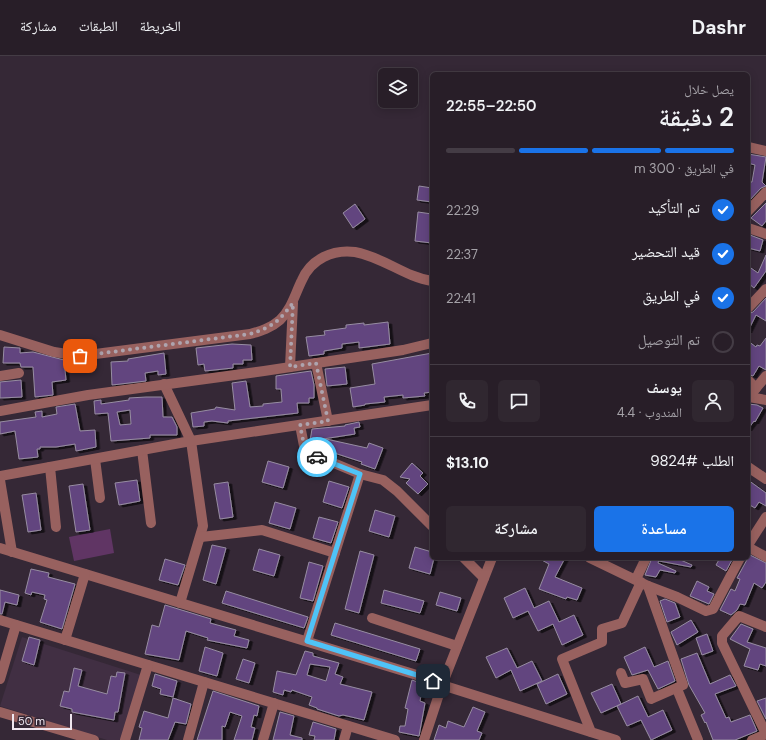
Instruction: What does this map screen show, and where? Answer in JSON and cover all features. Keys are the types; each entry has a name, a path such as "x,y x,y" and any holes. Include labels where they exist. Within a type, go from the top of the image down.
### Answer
{"street":[{"path":"750,147 766,151"},
{"path":"750,209 766,192"},
{"path":"750,229 766,234"},
{"path":"0,335 54,352 80,356 250,334 270,328 281,319 293,303 302,278 312,264 327,255 340,252 355,252 374,258 418,278 430,281"},
{"path":"750,306 766,288"},
{"path":"290,367 293,303"},
{"path":"0,411 164,384 403,350 430,343"},
{"path":"316,363 328,421"},
{"path":"0,376 19,373"},
{"path":"750,396 766,376"},
{"path":"750,382 756,388"},
{"path":"164,384 191,442 203,526 201,537 180,603"},
{"path":"750,397 766,400"},
{"path":"0,476 142,450 430,405"},
{"path":"300,425 305,450 360,474 383,480 430,524"},
{"path":"142,450 151,523"},
{"path":"95,459 100,498"},
{"path":"50,467 56,527"},
{"path":"750,468 766,479"},
{"path":"307,641 360,474"},
{"path":"0,480 12,552"},
{"path":"751,533 766,517"},
{"path":"201,537 262,530 335,553"},
{"path":"750,547 766,557"},
{"path":"0,548 420,676 442,685 616,740"},
{"path":"466,560 484,578"},
{"path":"424,740 442,685 491,560"},
{"path":"594,560 641,583 710,611 713,609 739,560"},
{"path":"591,732 562,659 602,642 602,629 622,623 641,583 646,560"},
{"path":"65,640 85,574"},
{"path":"621,673 625,683 643,679 651,699 677,689 683,685 641,583"},
{"path":"752,740 766,734 722,643 722,636 739,616 766,627"},
{"path":"372,618 458,646"},
{"path":"0,620 395,740"},
{"path":"0,679 16,625"},
{"path":"126,740 148,665"},
{"path":"188,740 204,682"},
{"path":"677,689 698,740"},
{"path":"263,740 274,703"},
{"path":"0,712 94,740"},
{"path":"344,740 348,726"}],"shaded area":[{"path":"110,529 114,553 74,561 69,537"},
{"path":"22,637 144,676 123,740 107,740 0,706"}],"building":[{"path":"750,154 766,157 762,182 766,186 761,188 750,200 750,182 752,182 755,165 750,164"},
{"path":"419,186 430,188 430,202 417,200"},
{"path":"766,203 766,221 762,226 751,218"},
{"path":"355,204 365,219 353,228 343,213"},
{"path":"418,212 430,214 430,243 415,241"},
{"path":"750,235 763,240 760,251 750,248"},
{"path":"766,255 766,271 754,288 750,285 750,267 758,273"},
{"path":"766,298 766,321 756,315 750,327 750,313"},
{"path":"388,322 390,344 359,348 359,342 342,344 342,348 324,351 324,354 309,356 306,337 325,335 324,331 346,328 346,325 364,323 364,325"},
{"path":"766,338 766,370 759,366 753,376 750,375 750,342 756,347 757,345 760,346"},
{"path":"232,344 251,345 252,360 243,360 243,364 233,364 233,368 205,371 204,364 198,365 196,348"},
{"path":"4,347 20,348 20,353 33,352 64,360 66,380 52,382 53,395 35,397 33,367 21,367 20,363 3,363"},
{"path":"164,353 166,374 158,375 158,371 145,373 146,381 112,385 111,362 128,361 128,359"},
{"path":"430,353 430,392 424,393 425,396 403,398 403,395 384,397 385,402 353,407 350,388 375,384 372,364"},
{"path":"345,367 347,384 327,386 325,369"},
{"path":"311,371 314,385 314,398 309,398 309,403 297,403 298,413 228,421 228,423 212,421 204,422 204,426 193,427 191,413 215,409 216,407 235,410 232,383 246,381 250,407 263,406 263,404 282,402 281,389 276,389 276,376"},
{"path":"21,380 22,397 0,398 0,382"},
{"path":"162,397 163,417 172,417 177,427 177,435 150,435 150,438 111,441 108,413 95,414 94,401 101,400 101,404 129,400 129,398","holes":["130,410 131,424 120,425 117,412"]},
{"path":"75,404 80,431 95,430 96,447 76,451 75,444 56,447 40,447 40,449 37,449 38,457 19,459 15,431 0,434 0,422 36,417 35,412 42,411 42,417 57,414 56,407"},
{"path":"750,404 757,405 763,408 755,422 754,421 750,426"},
{"path":"359,422 360,427 354,428 355,434 310,441 312,429 345,426"},
{"path":"326,439 367,448 369,443 383,448 375,469 361,464 362,462 322,449"},
{"path":"268,461 289,467 283,488 262,482"},
{"path":"412,463 423,473 420,476 428,484 418,494 406,483 410,479 400,477"},
{"path":"137,480 140,501 119,505 115,483"},
{"path":"329,481 349,487 342,508 323,502"},
{"path":"750,481 766,493 766,506 759,502 755,508 750,505"},
{"path":"228,482 233,517 220,519 214,484"},
{"path":"83,484 90,530 76,532 69,486"},
{"path":"36,493 41,530 28,532 22,495"},
{"path":"275,502 296,508 290,529 269,523"},
{"path":"375,510 395,516 389,537 369,531"},
{"path":"319,517 338,522 331,543 313,538"},
{"path":"212,545 226,548 216,584 203,580"},
{"path":"415,547 430,551 430,560 434,560 430,574 409,568"},
{"path":"259,549 280,555 274,576 253,570"},
{"path":"360,551 374,555 359,613 345,609"},
{"path":"750,555 766,563 766,582 762,588 754,583 745,605 740,604 737,610 731,615 720,610 731,589 735,591 740,579 737,578 747,560 750,560"},
{"path":"165,559 185,565 178,585 159,580"},
{"path":"542,560 564,560 555,577 582,588 577,600 567,597 566,599 539,589 549,564"},
{"path":"651,560 659,560 658,563 676,571 675,573 660,570 656,577 645,575"},
{"path":"681,560 692,565 691,567 659,561"},
{"path":"719,560 732,560 726,571 716,565"},
{"path":"309,562 323,566 313,601 300,598"},
{"path":"31,569 49,573 48,577 75,584 62,629 40,622 47,600 44,599 45,595 32,592 31,595 25,593"},
{"path":"697,581 709,587 707,591 714,594 709,604 690,596"},
{"path":"525,588 534,608 549,601 559,622 574,615 583,635 562,645 553,624 538,631 528,611 513,618 504,598"},
{"path":"0,590 19,595 17,605 5,602 2,614 0,614"},
{"path":"384,590 424,601 420,613 381,603"},
{"path":"226,591 308,617 304,628 222,603"},
{"path":"440,592 461,598 457,611 436,605"},
{"path":"665,599 675,603 680,617 667,622 660,601"},
{"path":"165,605 211,619 210,623 236,630 234,636 249,640 247,648 207,640 208,638 186,631 179,660 145,654 152,625 159,627"},
{"path":"691,620 698,632 677,645 671,632"},
{"path":"335,623 420,649 416,661 331,635"},
{"path":"741,624 753,629 747,642 766,648 766,666 760,664 758,670 744,666 750,649 730,639"},
{"path":"707,634 713,651 702,655 696,638"},
{"path":"29,637 40,640 34,665 22,661"},
{"path":"205,647 223,653 217,676 199,671"},
{"path":"645,647 654,667 668,661 675,681 658,689 648,670 632,675 624,657"},
{"path":"507,648 517,668 532,661 542,681 520,691 511,670 496,678 486,657"},
{"path":"305,651 313,653 313,656 339,663 335,674 343,677 340,684 372,692 364,720 343,715 339,716 317,709 309,705 312,697 292,690 291,692 284,690 283,695 273,692 277,671 296,675","holes":["310,664 330,667 326,681 307,675"]},
{"path":"697,653 710,684 730,675 736,686 715,694 726,718 729,717 731,722 750,715 757,731 735,740 713,740 706,722 705,723 701,715 705,713 689,685 681,659"},
{"path":"243,659 255,663 249,683 236,679"},
{"path":"74,668 82,670 78,686 107,694 111,676 116,677 117,672 125,673 118,712 115,712 114,720 72,712 72,709 60,706 64,691 69,692"},
{"path":"155,674 177,681 173,697 160,694 161,689 152,686"},
{"path":"558,674 567,694 546,704 537,684"},
{"path":"412,680 423,684 420,701 425,703 419,736 399,732 400,726 405,726 408,709 405,708"},
{"path":"612,684 621,704 601,713 591,693"},
{"path":"213,691 259,706 257,716 254,715 251,727 255,728 252,740 234,740 242,716 230,712 225,727 222,726 222,740 197,740"},
{"path":"638,696 648,717 663,710 672,730 651,740 641,720 627,726 617,706"},
{"path":"173,698 191,704 186,724 175,722 168,740 139,740 142,728 139,727 144,711 168,718"},
{"path":"766,698 766,719 757,701"},
{"path":"473,707 485,712 477,731 482,733 479,740 434,740 439,725 446,728 448,721 464,727"},
{"path":"280,712 294,716 290,735 302,738 302,740 273,740"},
{"path":"313,722 336,729 334,740 314,740 315,736 309,735"}],"way so far":[{"path":"80,356 250,334 270,328 281,319 293,303 290,367 316,363 328,421 300,425 305,450 317,457"}],"route":[{"path":"317,457 360,474 307,641 433,681"}]}
